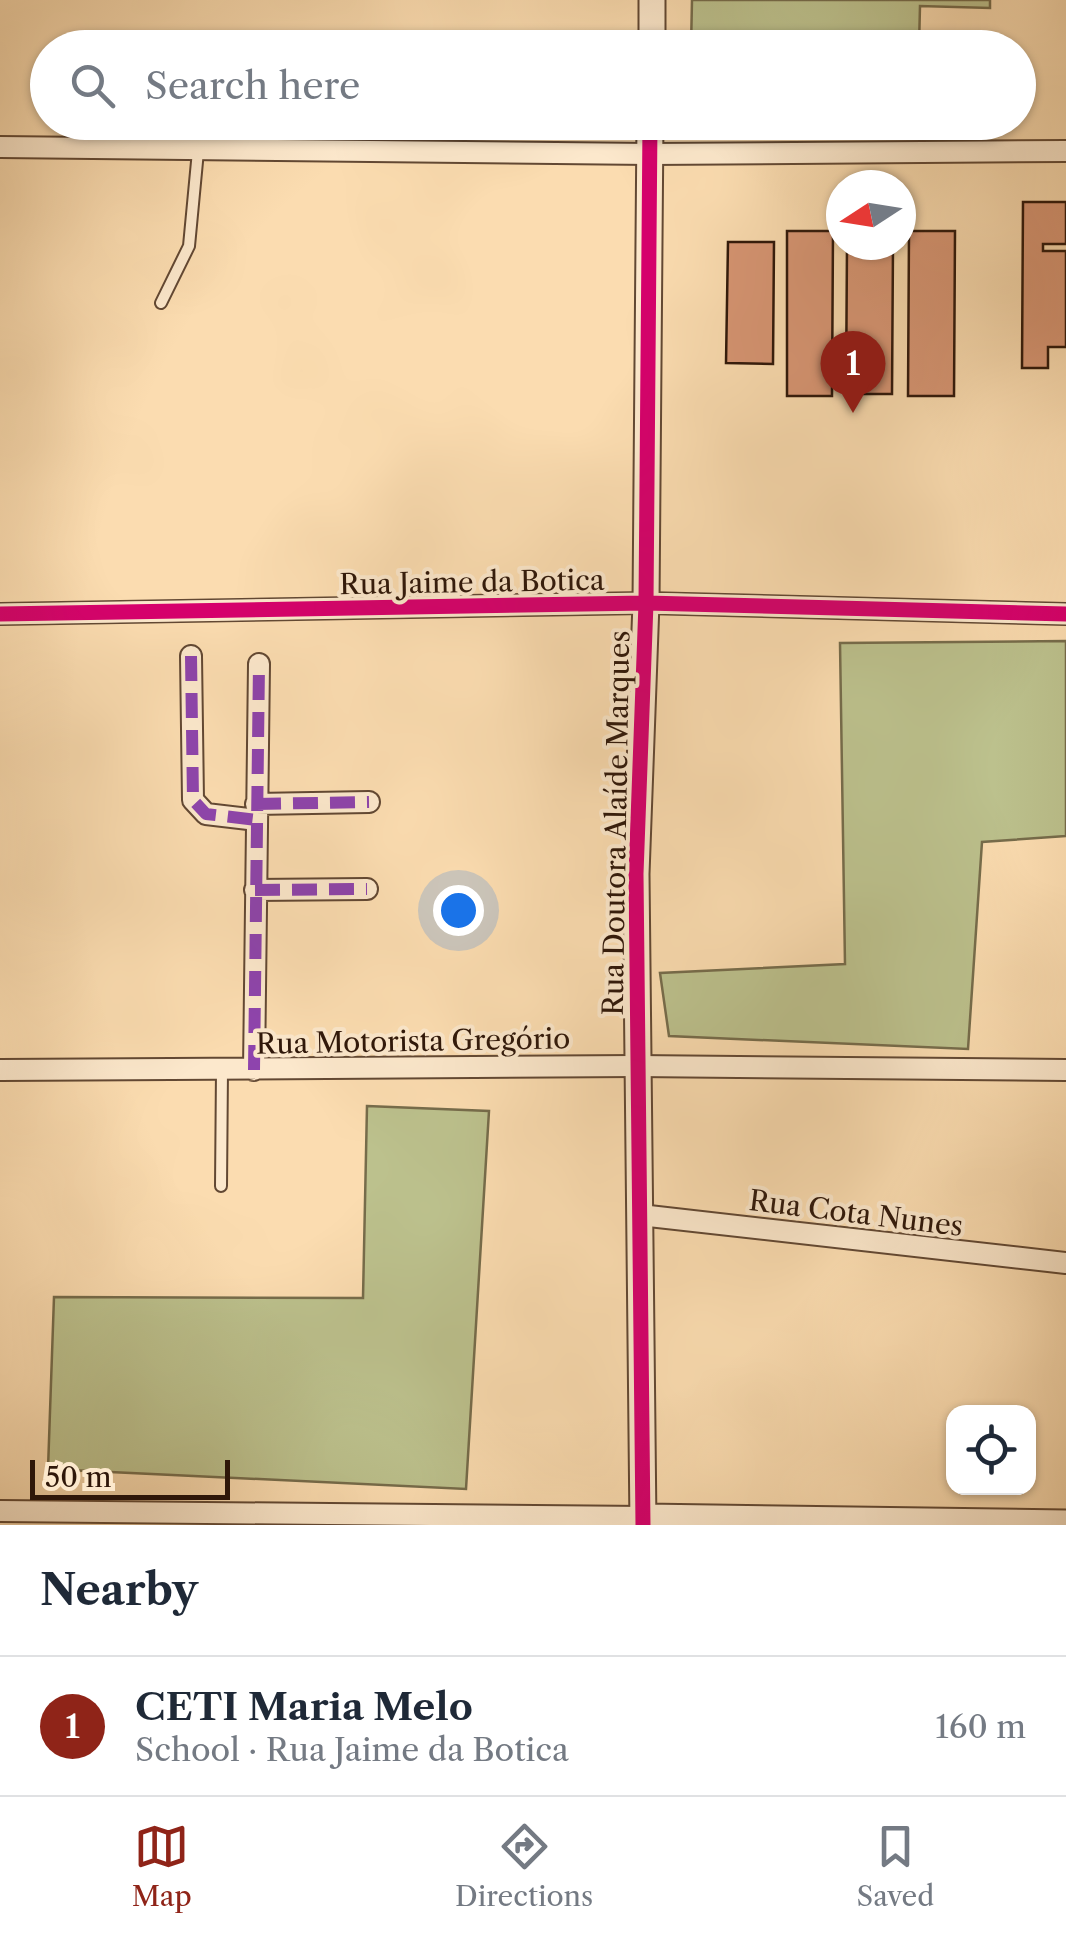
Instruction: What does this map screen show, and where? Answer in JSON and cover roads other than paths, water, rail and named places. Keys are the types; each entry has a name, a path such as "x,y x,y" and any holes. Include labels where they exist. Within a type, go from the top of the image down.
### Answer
{"street":[{"path":"652,0 652,30"},
{"name":"Rua Doutora Alaíde Marques","path":"644,1521 636,874 646,603 650,140"},
{"path":"0,147 650,154 1066,151"},
{"name":"Rua Jaime da Botica","path":"0,614 646,603 1066,614"},
{"path":"191,656 194,800 206,814 369,802"},
{"path":"254,1070 259,664"},
{"path":"255,890 366,888"},
{"name":"Rua Motorista Gregório","path":"0,1070 637,1066 1066,1070"},
{"name":"Rua Cota Nunes","path":"640,1215 1066,1264"},
{"path":"0,1511 64,1517 1066,1523"}],"lane":[{"path":"160,303 189,246 198,152"},
{"path":"221,1186 222,1070"}],"place":[{"name":"CETI Maria Melo","path":"853,413"}]}
